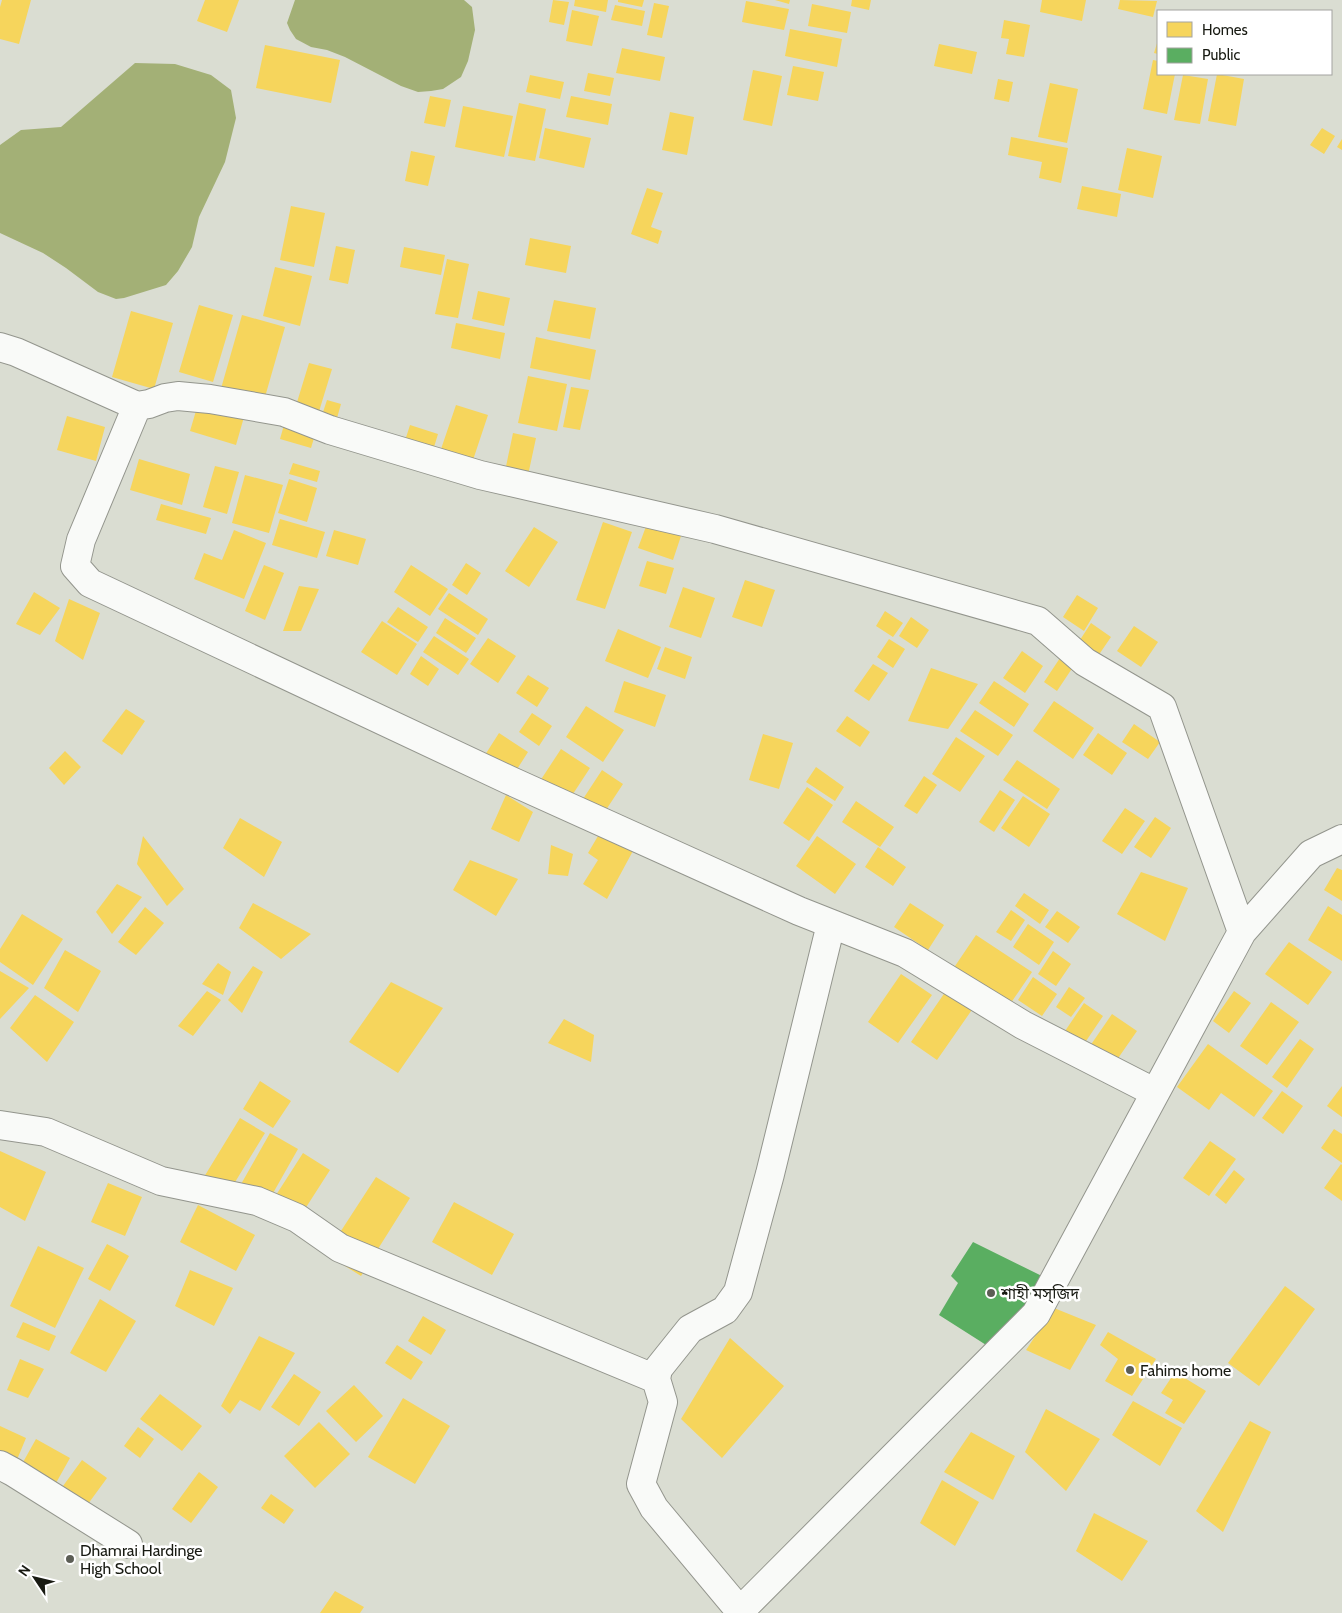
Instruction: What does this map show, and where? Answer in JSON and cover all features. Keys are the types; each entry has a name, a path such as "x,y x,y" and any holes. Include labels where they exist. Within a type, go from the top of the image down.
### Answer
{"street":[{"path":"0,348 16,352 137,406 178,396 210,399 284,412 330,430 480,475 715,529 1038,621 1086,662 1162,707 1242,932"},
{"path":"137,406 80,540 75,566 90,583 509,780 799,911 905,953 1023,1025 1154,1092"},
{"path":"831,924 770,1174 738,1292 725,1310 690,1328 658,1369 656,1379 663,1402 641,1484 654,1508 739,1612 1036,1314 1154,1092 1242,932 1311,854 1342,838"},
{"path":"0,1125 46,1132 161,1181 257,1202 297,1218 340,1248 656,1379"},
{"path":"0,1466 13,1472 128,1544"}],"shaded area":[{"path":"295,0 464,0 472,7 475,30 468,61 461,77 443,89 418,92 401,86 345,57 327,50 311,47 296,39 287,23"},
{"path":"135,63 175,64 211,75 231,90 236,118 225,162 199,217 192,247 178,271 166,285 116,299 98,292 43,253 0,233 0,145 21,130 61,127"}],"building: Homes":[{"path":"2,0 31,0 19,44 0,39 0,7"},
{"path":"205,0 239,0 227,32 197,21"},
{"path":"553,0 569,2 564,25 549,22"},
{"path":"575,0 608,0 606,12 574,6"},
{"path":"618,0 644,0 642,7 618,2"},
{"path":"775,0 790,0 789,4"},
{"path":"852,0 871,0 869,10 851,6"},
{"path":"1042,0 1086,0 1082,21 1040,12"},
{"path":"1120,0 1157,1 1153,17 1118,9"},
{"path":"746,1 789,9 784,30 742,22"},
{"path":"654,3 669,6 662,38 647,35"},
{"path":"812,4 851,12 847,33 808,26"},
{"path":"615,5 645,11 642,26 611,20"},
{"path":"572,10 599,16 592,46 566,41"},
{"path":"1004,20 1030,25 1024,57 1006,54 1009,39 1001,38"},
{"path":"790,29 842,39 837,67 785,56"},
{"path":"1157,43 1157,54 1154,53"},
{"path":"939,44 977,52 972,74 934,66"},
{"path":"265,45 340,60 331,103 256,88"},
{"path":"622,48 665,57 660,81 616,73"},
{"path":"1153,60 1157,61 1157,75 1175,75 1167,114 1143,109"},
{"path":"793,66 824,72 818,101 787,95"},
{"path":"753,70 782,76 772,126 743,120"},
{"path":"588,73 614,78 610,96 584,91"},
{"path":"530,75 564,82 560,99 526,92"},
{"path":"1183,75 1208,79 1200,124 1174,120"},
{"path":"1217,75 1244,79 1236,126 1208,121"},
{"path":"998,79 1013,82 1009,102 994,99"},
{"path":"1050,83 1078,89 1067,143 1038,137"},
{"path":"430,96 451,100 445,127 424,123"},
{"path":"571,96 612,104 608,125 566,117"},
{"path":"519,103 546,109 535,161 508,156"},
{"path":"463,106 513,116 504,157 455,147"},
{"path":"670,112 694,117 687,155 662,150"},
{"path":"545,128 591,138 584,168 539,158"},
{"path":"1322,128 1335,136 1324,154 1310,145"},
{"path":"1011,137 1068,148 1061,183 1039,178 1042,162 1008,155"},
{"path":"1342,139 1342,150 1337,147"},
{"path":"1127,148 1162,156 1153,198 1118,190"},
{"path":"411,151 435,156 428,186 405,181"},
{"path":"1082,186 1121,194 1117,217 1077,209"},
{"path":"647,188 663,193 651,227 662,231 658,244 631,234"},
{"path":"291,206 325,213 314,267 280,260"},
{"path":"530,238 571,246 566,273 525,265"},
{"path":"336,246 355,250 348,284 329,280"},
{"path":"404,247 445,255 441,275 400,267"},
{"path":"447,259 469,264 458,318 435,314"},
{"path":"275,267 312,276 300,326 263,316"},
{"path":"478,291 510,298 504,326 472,319"},
{"path":"554,300 596,308 590,339 547,331"},
{"path":"199,305 233,315 213,382 179,372"},
{"path":"131,311 173,323 154,389 112,377"},
{"path":"242,315 285,327 263,404 220,392"},
{"path":"456,323 505,333 500,359 451,348"},
{"path":"536,337 596,350 590,380 530,368"},
{"path":"309,363 332,369 317,418 294,412"},
{"path":"528,376 567,384 557,431 518,423"},
{"path":"571,387 589,390 580,430 563,427"},
{"path":"327,400 341,404 335,425 320,421"},
{"path":"198,404 244,417 236,445 190,431"},
{"path":"456,405 488,415 472,463 440,452"},
{"path":"67,416 105,427 96,461 57,450"},
{"path":"286,418 317,428 311,448 280,439"},
{"path":"410,425 438,434 431,457 403,447"},
{"path":"513,433 536,438 527,480 504,476"},
{"path":"139,459 190,474 182,505 130,490"},
{"path":"293,463 320,471 317,482 289,474"},
{"path":"215,466 239,472 227,514 203,507"},
{"path":"245,475 283,485 269,533 232,523"},
{"path":"289,479 317,488 307,522 278,513"},
{"path":"161,504 211,518 206,534 156,520"},
{"path":"280,519 325,532 317,558 272,545"},
{"path":"648,521 682,533 673,560 638,548"},
{"path":"603,522 632,532 605,609 576,600"},
{"path":"534,527 558,542 529,587 505,571"},
{"path":"234,530 266,543 244,599 194,579 204,553 222,560"},
{"path":"334,530 366,539 358,565 326,556"},
{"path":"647,561 674,568 666,594 639,586"},
{"path":"466,563 481,573 467,595 452,585"},
{"path":"264,565 284,573 265,620 245,611"},
{"path":"411,565 448,589 430,616 394,592"},
{"path":"745,580 775,590 762,627 732,617"},
{"path":"299,586 319,589 301,631 283,631"},
{"path":"683,587 715,598 701,638 669,627"},
{"path":"34,592 60,608 40,635 16,624"},
{"path":"449,593 488,619 478,635 438,609"},
{"path":"1077,595 1098,608 1084,631 1063,617"},
{"path":"69,599 100,613 83,660 55,641"},
{"path":"398,607 428,627 418,642 387,622"},
{"path":"885,611 903,623 893,637 876,626"},
{"path":"911,617 929,630 917,648 899,636"},
{"path":"445,618 476,638 466,653 436,633"},
{"path":"382,621 417,644 397,675 361,652"},
{"path":"1091,623 1111,637 1098,656 1078,643"},
{"path":"1134,626 1158,642 1141,667 1117,651"},
{"path":"618,629 661,647 648,678 605,661"},
{"path":"434,636 469,659 458,675 423,652"},
{"path":"488,638 516,656 498,683 470,664"},
{"path":"889,639 905,649 893,668 877,657"},
{"path":"665,647 692,657 685,679 657,669"},
{"path":"1022,651 1043,666 1025,693 1003,678"},
{"path":"421,656 439,669 428,686 410,674"},
{"path":"1060,658 1073,667 1057,691 1044,682"},
{"path":"873,664 888,673 869,701 854,691"},
{"path":"931,668 978,684 948,729 908,721"},
{"path":"528,675 549,688 537,707 516,693"},
{"path":"624,681 666,695 655,727 614,712"},
{"path":"994,681 1029,704 1014,727 979,703"},
{"path":"1054,701 1094,728 1073,759 1033,731"},
{"path":"586,706 624,730 603,762 566,737"},
{"path":"126,709 145,721 122,755 102,741"},
{"path":"975,710 1013,735 998,756 960,731"},
{"path":"532,713 552,726 539,746 519,732"},
{"path":"847,716 870,732 860,747 836,731"},
{"path":"1134,724 1160,742 1148,759 1122,742"},
{"path":"499,733 528,752 514,774 485,755"},
{"path":"1098,733 1127,753 1112,775 1083,755"},
{"path":"763,734 793,743 779,789 749,780"},
{"path":"956,737 985,756 960,792 932,774"},
{"path":"561,749 590,768 569,800 540,781"},
{"path":"65,751 81,767 64,785 49,768"},
{"path":"1017,760 1060,789 1047,809 1003,780"},
{"path":"816,767 844,787 835,801 806,782"},
{"path":"602,770 623,784 604,813 583,799"},
{"path":"924,776 937,785 917,814 904,806"},
{"path":"807,787 833,805 809,841 783,823"},
{"path":"1000,790 1015,800 994,832 979,822"},
{"path":"506,795 533,812 519,842 491,829"},
{"path":"1023,796 1050,814 1029,847 1001,828"},
{"path":"856,801 894,827 880,847 842,822"},
{"path":"1125,808 1145,821 1122,854 1102,841"},
{"path":"1155,817 1171,828 1151,858 1134,847"},
{"path":"240,818 282,842 264,877 223,848"},
{"path":"143,836 184,889 167,906 137,864"},
{"path":"598,836 634,849 607,899 583,884 598,860 588,853"},
{"path":"817,836 856,864 835,894 796,866"},
{"path":"551,845 573,854 568,876 548,874"},
{"path":"878,847 906,867 893,886 865,867"},
{"path":"470,860 518,879 496,916 453,890"},
{"path":"1337,868 1342,870 1342,901 1324,890"},
{"path":"1141,872 1188,888 1165,941 1117,914"},
{"path":"117,884 142,897 112,934 96,912"},
{"path":"1024,893 1049,910 1040,924 1015,906"},
{"path":"253,903 311,934 281,959 239,928"},
{"path":"910,903 944,925 928,950 894,927"},
{"path":"1328,906 1342,915 1342,961 1308,940"},
{"path":"145,907 164,923 136,955 118,942"},
{"path":"1011,910 1025,920 1011,941 996,932"},
{"path":"1057,911 1080,927 1068,943 1045,927"},
{"path":"22,914 63,939 33,985 0,962 0,949"},
{"path":"1028,924 1054,942 1039,965 1013,947"},
{"path":"976,935 1032,972 1006,1010 951,972"},
{"path":"1289,942 1332,972 1308,1005 1265,974"},
{"path":"65,950 101,971 78,1012 44,988"},
{"path":"1053,951 1071,964 1056,986 1038,974"},
{"path":"218,963 231,972 223,995 202,984"},
{"path":"253,966 263,972 242,1013 228,1000"},
{"path":"0,971 29,988 0,1019"},
{"path":"901,974 932,995 898,1043 868,1022"},
{"path":"1033,977 1057,994 1042,1016 1018,1000"},
{"path":"391,982 443,1008 398,1073 349,1042"},
{"path":"950,985 976,1004 937,1060 911,1042"},
{"path":"1069,987 1085,998 1071,1017 1056,1007"},
{"path":"207,991 221,1000 193,1036 178,1026"},
{"path":"1234,991 1251,1003 1229,1033 1213,1021"},
{"path":"35,995 74,1022 47,1062 10,1028"},
{"path":"1271,1002 1299,1022 1267,1065 1240,1046"},
{"path":"1084,1003 1103,1016 1082,1047 1063,1034"},
{"path":"1112,1014 1137,1031 1114,1064 1090,1046"},
{"path":"564,1019 594,1035 591,1062 548,1043"},
{"path":"1300,1039 1314,1049 1287,1088 1272,1077"},
{"path":"1208,1044 1273,1091 1254,1117 1221,1093 1209,1110 1177,1087"},
{"path":"260,1081 291,1101 273,1128 243,1109"},
{"path":"1342,1086 1342,1117 1327,1106"},
{"path":"1282,1091 1303,1106 1283,1134 1262,1118"},
{"path":"240,1118 265,1133 229,1192 204,1177"},
{"path":"1334,1129 1342,1134 1342,1163 1321,1148"},
{"path":"270,1133 298,1149 268,1202 240,1186"},
{"path":"1210,1141 1236,1159 1209,1196 1183,1178"},
{"path":"0,1151 46,1172 25,1221 0,1207"},
{"path":"303,1153 330,1170 296,1223 269,1206"},
{"path":"1342,1165 1342,1201 1324,1188"},
{"path":"1234,1170 1245,1179 1226,1204 1215,1195"},
{"path":"376,1177 410,1198 361,1276 326,1254"},
{"path":"108,1183 142,1197 125,1236 91,1222"},
{"path":"454,1202 514,1234 492,1275 432,1242"},
{"path":"198,1205 255,1235 236,1271 180,1242"},
{"path":"107,1244 129,1256 110,1291 88,1279"},
{"path":"38,1246 84,1268 55,1328 10,1306"},
{"path":"190,1270 233,1288 214,1326 175,1306"},
{"path":"1285,1286 1315,1309 1259,1386 1228,1363"},
{"path":"100,1299 136,1321 106,1372 70,1353"},
{"path":"1054,1308 1096,1325 1070,1370 1026,1350"},
{"path":"423,1316 446,1330 431,1355 408,1341"},
{"path":"23,1322 56,1336 49,1351 16,1337"},
{"name":"Fahims home","path":"1108,1332 1156,1359 1132,1396 1105,1381 1118,1359 1100,1345"},
{"path":"259,1336 295,1353 260,1411 240,1400 230,1414 221,1406"},
{"path":"730,1338 784,1386 722,1458 681,1419"},
{"path":"397,1345 423,1362 411,1380 385,1363"},
{"path":"20,1359 44,1369 28,1398 7,1390"},
{"path":"1175,1372 1206,1391 1184,1424 1165,1413 1173,1400 1161,1393"},
{"path":"294,1374 321,1392 299,1426 271,1407"},
{"path":"354,1385 383,1416 356,1442 326,1411"},
{"path":"160,1394 202,1426 182,1451 140,1419"},
{"path":"403,1398 450,1426 415,1484 368,1457"},
{"path":"1133,1401 1182,1428 1160,1466 1112,1435"},
{"path":"1046,1409 1100,1439 1066,1491 1025,1452"},
{"path":"1250,1421 1271,1432 1223,1532 1196,1511"},
{"path":"319,1422 350,1454 315,1488 284,1456"},
{"path":"0,1426 26,1438 16,1462 0,1454"},
{"path":"138,1427 154,1439 140,1458 124,1446"},
{"path":"971,1432 1015,1456 993,1500 944,1472"},
{"path":"36,1439 70,1458 56,1483 22,1464"},
{"path":"82,1460 107,1478 88,1504 63,1486"},
{"path":"199,1472 218,1487 191,1523 172,1509"},
{"path":"942,1480 979,1502 955,1546 920,1523"},
{"path":"271,1494 294,1510 284,1524 261,1508"},
{"path":"1094,1513 1148,1541 1122,1581 1076,1551"},
{"path":"335,1591 364,1607 360,1613 320,1613"}],"building: Public":[{"path":"973,1242 1048,1279 994,1350 939,1315 958,1283 951,1276"}],"place":[{"name":"শাহী মস্জিদ","path":"991,1293"},
{"name":"Fahims home","path":"1130,1370"},
{"name":"Dhamrai Hardinge High School","path":"70,1559"}]}
